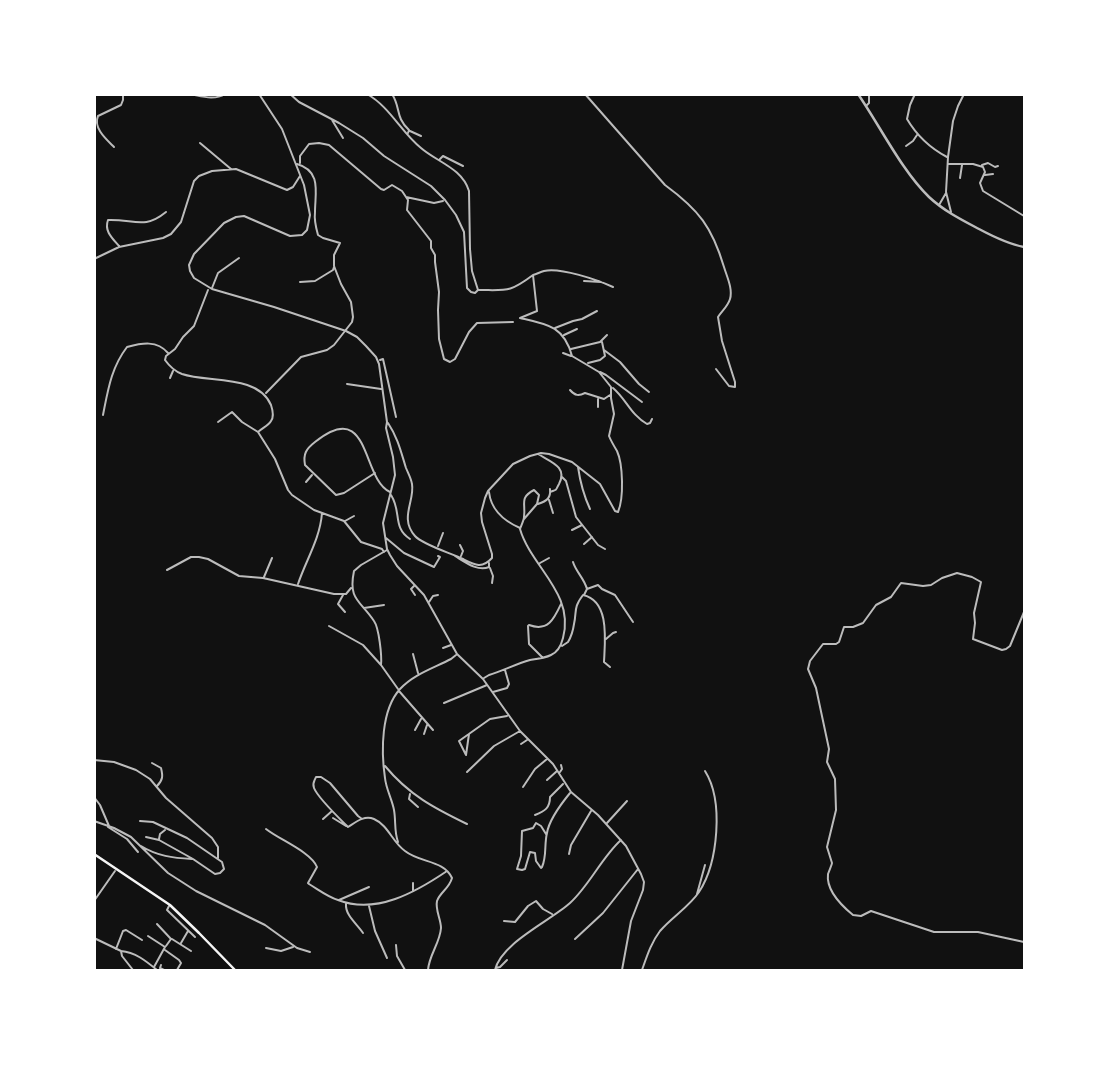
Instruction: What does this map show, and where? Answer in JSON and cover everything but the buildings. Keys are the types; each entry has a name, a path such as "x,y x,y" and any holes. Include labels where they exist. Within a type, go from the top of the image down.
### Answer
{"main road":[{"path":"94,854 170,905 235,971"}],"street":[{"path":"114,147 101,133 96,119 121,105 123,94"},
{"path":"189,94 212,98 225,94"},
{"path":"259,94 282,129 298,164 310,211 309,225 305,233 290,236 242,216 228,220 190,260 191,274 208,288 346,331 357,337 378,360 395,475 384,517 387,549 397,566 429,603 457,654 488,685 508,716 548,758 571,792 626,846 644,882 631,921 622,971"},
{"path":"290,94 299,102 363,138 384,156 431,186 445,201 464,232 467,288 471,292 507,291 546,270 602,282 613,287"},
{"path":"367,94 384,107 420,148 462,178 468,188 472,271 478,290"},
{"path":"392,94 403,124 421,136"},
{"path":"584,94 665,185 704,220 716,243 731,291 728,303 718,317 735,387 729,386 716,369"},
{"path":"858,94 919,186 939,205 1001,240 1024,247"},
{"path":"866,106 869,103 869,94"},
{"path":"915,94 907,120 932,148 948,157"},
{"path":"952,214 946,192 948,157 953,121 964,94"},
{"path":"331,119 343,138"},
{"path":"407,134 409,130"},
{"path":"906,146 917,134"},
{"path":"200,143 232,169"},
{"path":"298,164 300,156 309,144 329,145 381,189 392,185 402,191 408,202 407,210 431,240 435,255 439,292 439,338 444,359 450,362 454,359 477,323 513,322"},
{"path":"439,160 443,156 463,166"},
{"path":"948,164 988,163 998,166"},
{"path":"265,394 304,355 330,348 346,331 354,317 334,266 340,243 318,235 315,180 310,172 298,164"},
{"path":"960,178 962,164"},
{"path":"981,165 985,170 980,188 1024,216"},
{"path":"414,174 417,168"},
{"path":"94,259 119,247 171,234 180,224 198,176 232,169 287,190 293,187 300,176"},
{"path":"984,175 993,174"},
{"path":"939,205 946,192"},
{"path":"406,197 434,203 445,201"},
{"path":"119,247 108,232 108,220 148,223 166,212"},
{"path":"212,289 218,273 239,258"},
{"path":"300,282 315,281 333,270 334,266"},
{"path":"533,275 537,311 520,318 554,328 563,335 573,357"},
{"path":"584,281 602,282"},
{"path":"208,288 194,327 165,360 173,370 190,376 244,384 265,394 272,408 272,416 270,422 258,432"},
{"path":"554,328 597,311"},
{"path":"563,335 578,329"},
{"path":"570,349 602,341 607,335"},
{"path":"585,363 600,360 605,356 602,341"},
{"path":"103,415 113,370 117,359 127,347 148,343 161,346 169,354"},
{"path":"603,352 620,362 649,393"},
{"path":"563,353 606,375 642,402"},
{"path":"573,357 581,356"},
{"path":"378,360 383,359 396,417"},
{"path":"170,378 173,370"},
{"path":"599,372 635,417 647,424 652,419"},
{"path":"347,384 382,390"},
{"path":"492,583 489,562 492,554 481,513 488,491 513,464 538,454 561,457 578,466 600,484 612,507 618,512 622,482 617,452 609,436 614,414 611,387"},
{"path":"570,390 580,396 585,393 604,399 611,394"},
{"path":"598,398 598,407"},
{"path":"218,422 232,412 258,432 275,459 288,490 306,506 344,521 361,542 384,552"},
{"path":"387,422 400,444 412,484 407,511 410,526 417,538 477,565 489,562"},
{"path":"375,473 340,495 333,494 304,466 304,453 322,437 341,428 355,434 368,454 382,487 393,498 401,531 410,539"},
{"path":"538,454 558,466 566,481 575,513 598,545 605,549"},
{"path":"578,466 590,509"},
{"path":"306,482 313,474"},
{"path":"553,513 549,499 550,490 556,489 562,477"},
{"path":"537,504 538,495 534,490 524,499 522,534 555,586 561,603 565,626 561,647"},
{"path":"488,491 493,508 521,528"},
{"path":"524,519 537,504 549,499"},
{"path":"298,585 315,543 322,513"},
{"path":"344,521 354,516"},
{"path":"572,530 583,524"},
{"path":"438,547 443,533"},
{"path":"584,544 593,536"},
{"path":"385,537 404,553 434,568 440,557 438,556"},
{"path":"460,545 463,551 460,557"},
{"path":"167,570 191,557 200,557 239,576 263,578 343,594 351,588 354,571 387,549"},
{"path":"455,554 455,557 480,570 489,567"},
{"path":"263,578 272,558"},
{"path":"539,564 549,558"},
{"path":"573,562 587,589"},
{"path":"1024,612 1010,646 1002,650 973,639 974,613 981,582 957,573 931,585 901,583 891,597 874,607 863,622 857,626 844,627 839,642 823,644 808,668 816,688 830,750 827,762 835,779 836,810 827,847 832,863 828,874 829,886 844,908 853,915 861,916 871,911 934,932 978,932 1024,942"},
{"path":"415,585 411,589 415,595"},
{"path":"483,679 526,661 555,653 569,642 575,621 574,608 587,589 598,585 615,595 634,622"},
{"path":"351,588 377,626 382,659 380,665"},
{"path":"343,594 338,604 345,612"},
{"path":"429,603 433,596 438,595"},
{"path":"583,595 589,596 600,605 607,650 604,662 610,667"},
{"path":"542,658 529,644 528,626 541,627 551,622 561,603"},
{"path":"363,608 384,605"},
{"path":"329,626 367,648 433,730"},
{"path":"605,639 616,632"},
{"path":"355,635 356,640"},
{"path":"443,648 452,645"},
{"path":"413,654 418,674"},
{"path":"399,845 395,833 394,811 385,780 386,717 399,690 418,674 452,659 457,654"},
{"path":"492,692 507,688 509,684 505,670"},
{"path":"444,703 488,685"},
{"path":"469,734 466,755 459,742 469,734 490,719 508,716"},
{"path":"415,730 422,718"},
{"path":"424,734 427,724"},
{"path":"467,772 494,746 520,731"},
{"path":"521,744 528,739"},
{"path":"523,787 535,769 548,758"},
{"path":"94,760 114,762 136,770 149,779 166,798 212,838 218,847 218,859"},
{"path":"384,764 391,761"},
{"path":"152,763 161,768 163,775 156,787"},
{"path":"384,764 411,793 467,824"},
{"path":"547,780 562,769 561,765"},
{"path":"642,971 650,947 661,930 697,895 713,856 717,814 712,784 705,771"},
{"path":"347,826 314,787 316,777 330,783 358,816 374,820 391,834 404,851 449,871 452,878 450,884 437,902 441,927 428,971"},
{"path":"536,815 545,811 550,797 565,783"},
{"path":"546,834 536,823 533,828 522,831 521,856 517,869 525,869 530,852 535,853 537,864 542,867 546,858 546,834 571,792"},
{"path":"411,793 409,799 418,807"},
{"path":"94,797 100,804 108,826 127,839 138,852"},
{"path":"606,824 627,801"},
{"path":"569,854 571,845 592,810"},
{"path":"323,819 332,811"},
{"path":"333,818 348,827 362,818"},
{"path":"94,821 131,837 168,873 211,900 265,925 294,946 310,952"},
{"path":"140,821 153,822 187,838 218,859 224,867 218,874 159,840 146,837"},
{"path":"159,840 160,834 166,829"},
{"path":"266,829 314,861 317,867 309,884 346,903 369,906 413,892 449,871"},
{"path":"391,834 395,833"},
{"path":"495,970 499,960 522,937 569,904 621,840"},
{"path":"139,844 165,857 193,859"},
{"path":"697,895 705,865"},
{"path":"575,939 601,918 638,868"},
{"path":"94,901 116,870"},
{"path":"413,883 413,892"},
{"path":"338,900 369,887"},
{"path":"504,921 515,922 536,901 553,915"},
{"path":"346,903 348,913 363,933"},
{"path":"170,905 167,910 195,937"},
{"path":"369,906 375,931 387,958"},
{"path":"557,906 564,908"},
{"path":"158,924 171,939 191,951"},
{"path":"116,950 123,931 126,930 142,940"},
{"path":"181,943 188,930"},
{"path":"148,936 179,960 181,963 177,971"},
{"path":"94,938 116,950 136,955 157,971"},
{"path":"153,968 171,939"},
{"path":"396,945 397,956 405,971"},
{"path":"266,948 281,951 294,946"},
{"path":"121,951 133,971"},
{"path":"495,970 508,960"},
{"path":"161,965 163,971"}]}
